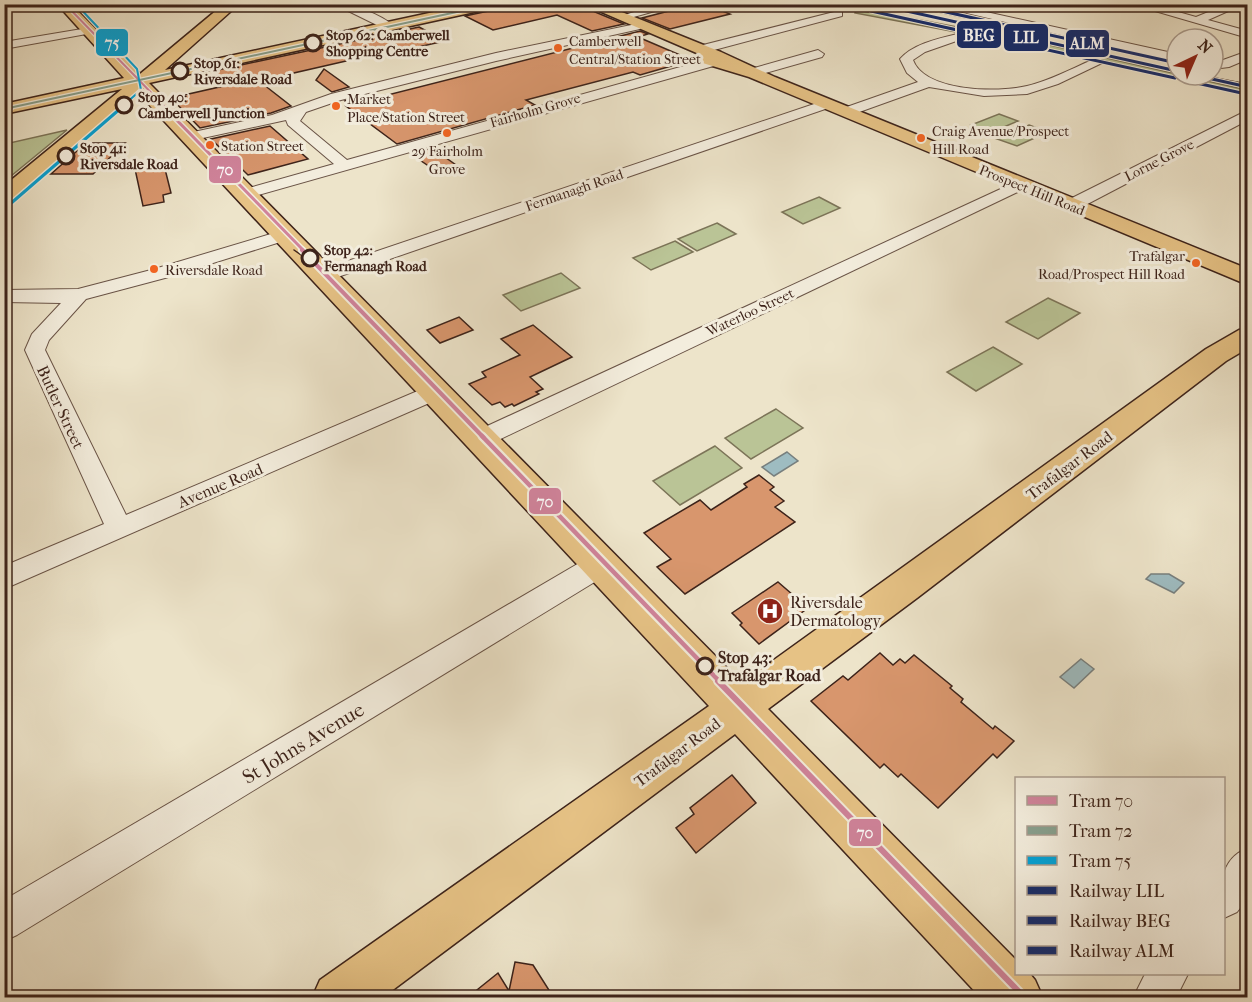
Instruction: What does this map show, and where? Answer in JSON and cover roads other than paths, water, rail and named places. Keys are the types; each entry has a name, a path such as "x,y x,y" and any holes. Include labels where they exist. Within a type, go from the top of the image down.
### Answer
{"main road":[{"path":"63,4 1013,996"},
{"path":"4,197 233,4"},
{"path":"4,109 493,4"},
{"name":"Prospect Hill Road","path":"592,6 672,42 1248,278"},
{"name":"Trafalgar Road","path":"338,998 904,588 1216,355 1248,336"}],"street":[{"path":"4,10 36,4"},
{"path":"339,4 352,12 369,15 389,27"},
{"path":"189,137 277,117 410,80 605,32 672,42 675,4"},
{"path":"933,4 1165,54"},
{"path":"1136,4 1246,35"},
{"path":"1199,20 1239,4"},
{"name":"Fairholm Grove","path":"244,194 338,167 672,42 837,14"},
{"path":"4,46 88,31"},
{"path":"960,36 921,49 906,59 912,72 929,83 1000,93 1027,90 1096,63"},
{"path":"1225,64 1248,54"},
{"path":"754,74 820,55"},
{"path":"846,112 929,83"},
{"name":"Fermanagh Road","path":"322,276 826,104"},
{"path":"305,138 291,120 294,115 307,108"},
{"name":"Lorne Grove","path":"1070,206 1248,114"},
{"path":"277,117 338,167"},
{"name":"Waterloo Street","path":"480,439 1020,185"},
{"path":"4,296 79,295 158,274 284,235"},
{"name":"Butler Street","path":"79,295 39,338 35,350 119,528"},
{"name":"Avenue Road","path":"4,578 435,392"},
{"name":"St Johns Avenue","path":"4,922 601,564"},
{"path":"1225,898 1248,866"}],"water":[{"path":"787,452 798,461 774,476 762,467"},
{"path":"1151,574 1169,574 1184,583 1174,593 1146,579"},
{"path":"1081,659 1094,669 1074,688 1060,677"}],"tram line":[{"name":"70","path":"65,4 1025,998"},
{"name":"75","path":"9,205 141,90 137,69 76,4"},
{"name":"72","path":"4,109 494,4"},
{"path":"201,67 231,59"},
{"path":"24,105 59,96"},
{"path":"294,250 317,266"}],"railway":[{"path":"1225,81 1248,85"}],"rail line":[{"name":"LIL","path":"875,4 1165,68"},
{"name":"ALM","path":"910,4 1165,60"},
{"name":"BEG","path":"871,11 1165,76"},
{"name":"LIL","path":"1225,82 1248,87"},
{"name":"BEG","path":"1214,87 1246,94"}],"place":[{"name":"Stop 62: Camberwell Shopping Centre","path":"313,43"},
{"name":"Camberwell Central/Station Street","path":"558,48"},
{"name":"Stop 61: Riversdale Road","path":"180,71"},
{"name":"Stop 40: Camberwell Junction","path":"124,105"},
{"name":"Market Place/Station Street","path":"336,106"},
{"name":"29 Fairholm Grove","path":"447,133"},
{"name":"Craig Avenue/Prospect Hill Road","path":"921,138"},
{"name":"Station Street","path":"210,145"},
{"name":"Stop 41: Riversdale Road","path":"66,156"},
{"name":"Stop 42: Fermanagh Road","path":"310,258"},
{"name":"Trafalgar Road/Prospect Hill Road","path":"1196,263"},
{"name":"Riversdale Road","path":"154,269"},
{"name":"Riversdale Dermatology","path":"770,611"},
{"name":"Stop 43: Trafalgar Road","path":"705,666"}]}
